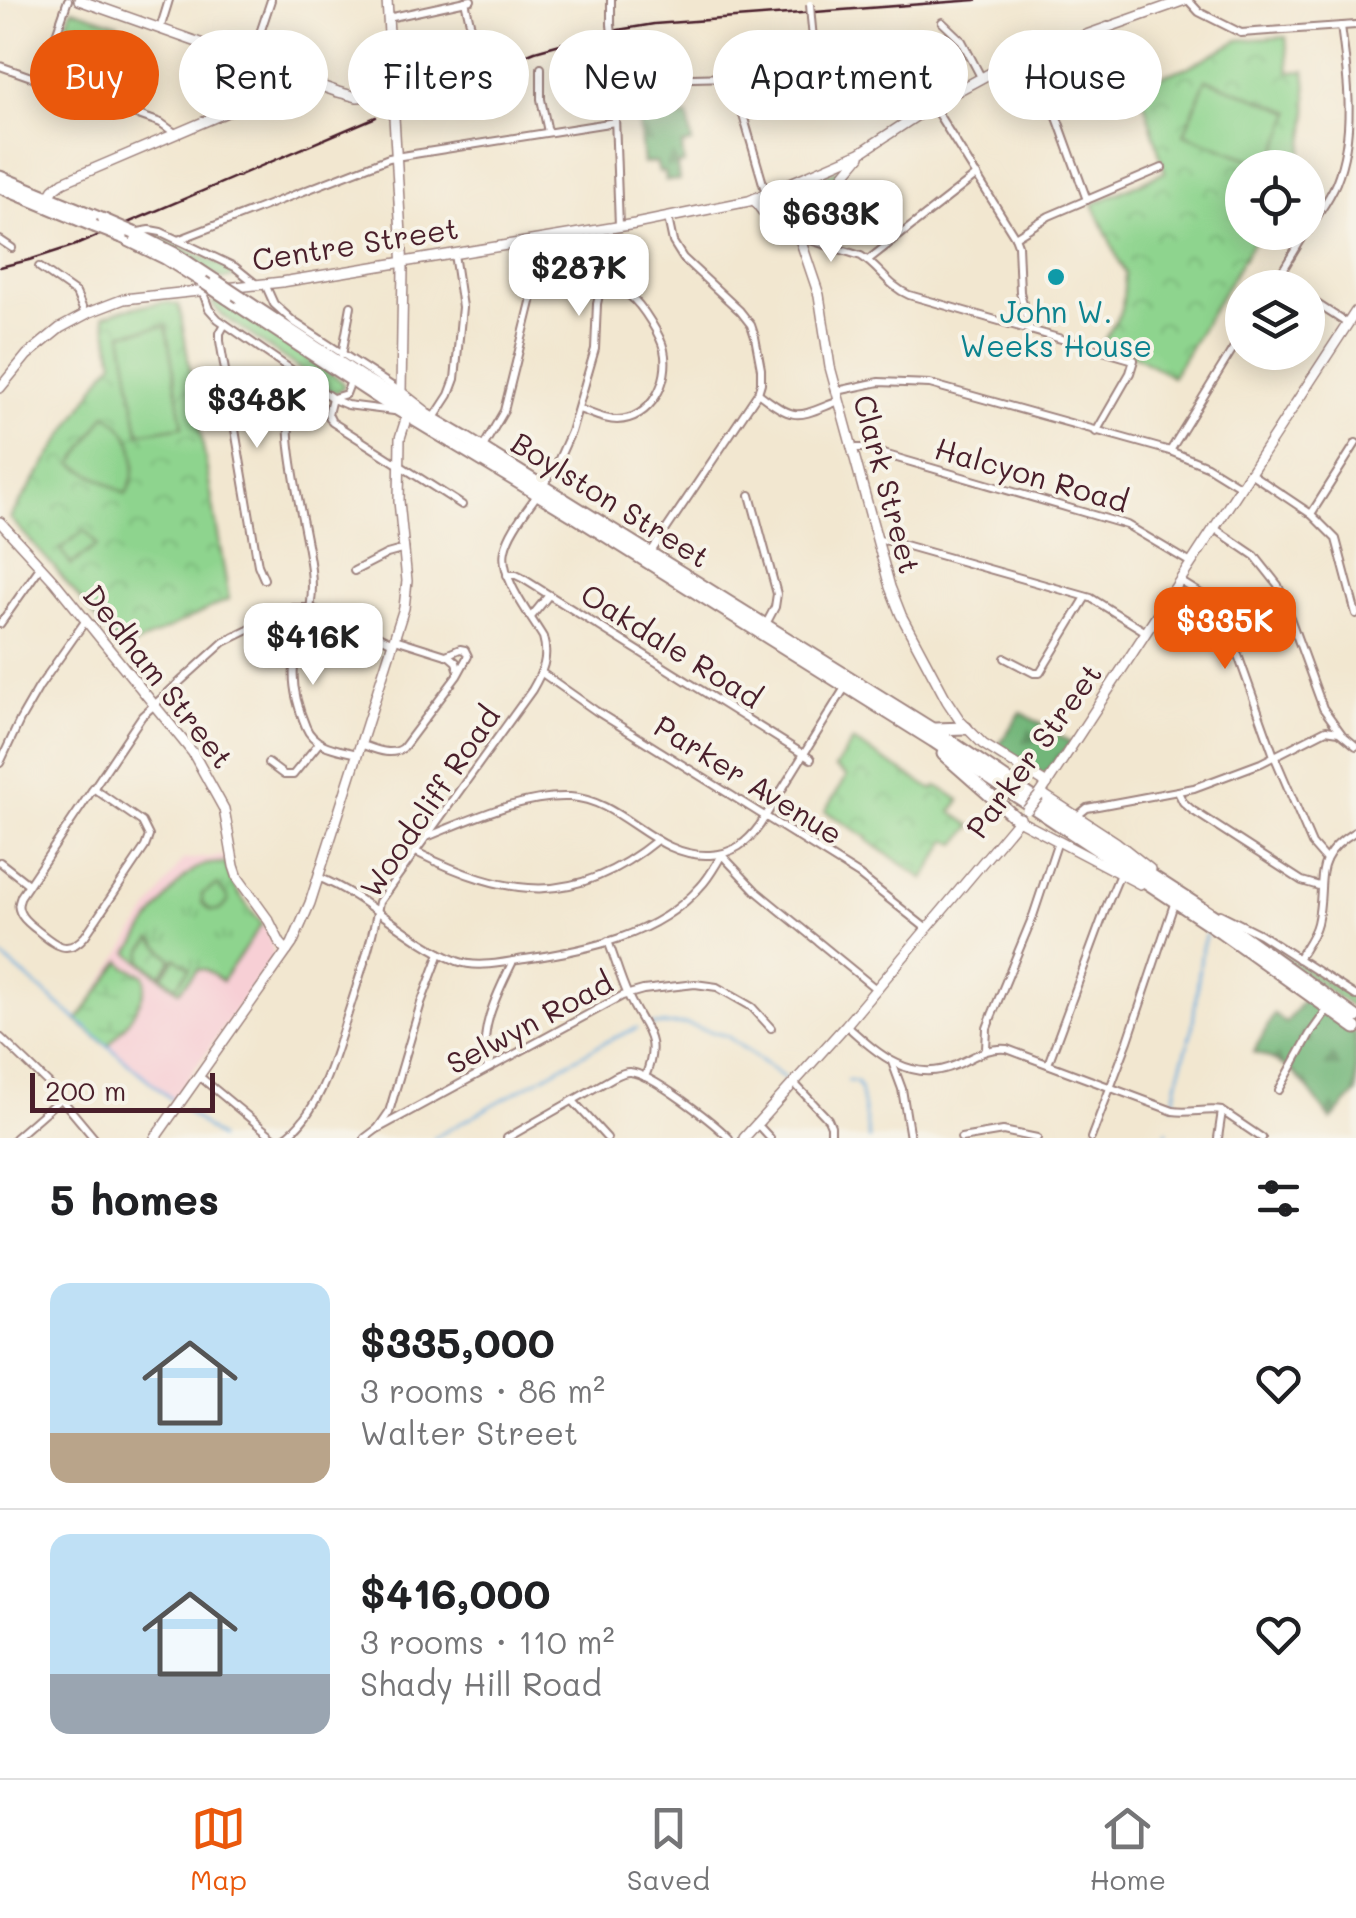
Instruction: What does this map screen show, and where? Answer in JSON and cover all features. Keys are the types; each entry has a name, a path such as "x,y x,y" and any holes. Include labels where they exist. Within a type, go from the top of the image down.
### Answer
{"highway":[{"name":"Boylston Street","path":"0,177 99,223"},
{"name":"Boylston Street","path":"0,186 175,254 207,284 482,448 540,490 1181,898 1356,1028"},
{"name":"Boylston Street","path":"234,298 404,414 650,553 930,728 1356,1017"},
{"path":"914,728 1023,815"},
{"path":"930,728 966,728"}],"main road":[{"path":"79,0 179,35"},
{"path":"387,0 389,30"},
{"name":"Centre Street","path":"1102,30 1187,0"},
{"name":"Centre Street","path":"968,85 988,74"},
{"path":"49,197 60,184 208,120"},
{"path":"394,120 402,262 401,392 434,419"},
{"name":"Centre Street","path":"0,388 41,342 84,314 131,298 207,284 261,284 734,206 865,150 910,120"},
{"path":"754,199 769,218 800,239 811,216 865,150"},
{"name":"Clark Street","path":"800,239 818,296 838,396 890,587 946,701 966,728"},
{"name":"Parker Street","path":"744,1138 927,930 1040,794 1356,311"},
{"path":"156,1138 290,948 305,918 406,594 399,501 404,414"},
{"name":"Dedham Street","path":"0,522 188,745 227,816 238,878 290,948"},
{"path":"966,728 989,748 1047,784"},
{"name":"Boylston Street","path":"1040,794 1122,847 1181,898"},
{"name":"Boylston Street","path":"1023,815 1058,842 1120,874 1181,898"}],"street":[{"path":"58,30 68,0"},
{"path":"160,28 170,0"},
{"path":"260,30 271,0"},
{"path":"611,0 612,30"},
{"path":"1187,0 1196,10 1245,34 1356,25"},
{"path":"388,18 468,1 472,30"},
{"path":"809,2 812,30"},
{"path":"942,22 962,41 981,77"},
{"path":"1325,202 1336,183 1347,142 1350,92 1341,26"},
{"path":"0,66 30,76"},
{"path":"541,68 548,132"},
{"path":"153,120 175,134"},
{"path":"744,120 766,194"},
{"path":"942,120 1015,237 1020,292 1030,330"},
{"path":"1058,120 1087,200"},
{"path":"178,240 396,156 614,122 619,226"},
{"path":"1015,237 1038,221 1162,168"},
{"path":"868,260 977,175"},
{"path":"650,553 758,393 762,377 754,330 740,311 683,258 673,242 668,218"},
{"path":"542,674 546,656 543,637 507,575 504,561 506,547 562,454 578,409 595,350 605,254 601,229"},
{"path":"128,235 153,230 237,268 261,284 277,308 401,392"},
{"path":"800,239 868,260 892,286 909,296 1134,360 1096,432"},
{"path":"0,240 12,248"},
{"path":"482,448 505,406 531,302 533,278 526,241"},
{"path":"434,419 455,379 462,302 454,254"},
{"path":"39,267 76,292 84,314"},
{"path":"207,284 209,309 225,324 332,398 346,405 404,414"},
{"path":"578,409 606,419 630,418 653,401 664,376 663,346 640,306 625,292 601,284"},
{"path":"342,355 352,306"},
{"path":"1325,309 1348,324"},
{"path":"225,324 220,341 258,565 264,579"},
{"path":"1170,451 1225,362"},
{"path":"93,788 142,822 149,836 79,942 60,946 24,918 18,904 28,884 93,788 142,716 217,647 293,608 310,608 354,622 394,641 446,655 456,662 457,676 400,751 319,743 306,727 294,682 296,656 310,608 310,564 288,433 290,389 298,375"},
{"path":"332,398 346,394 351,380"},
{"path":"758,393 778,408 800,415 878,382 922,383 1170,451 1208,466 1241,487"},
{"path":"230,398 290,389"},
{"path":"332,398 328,412 331,420 462,505"},
{"path":"1311,514 1356,443"},
{"name":"Halcyon Road","path":"852,448 864,448 1123,523 1191,564"},
{"path":"1250,473 1311,514 1336,539 1356,614"},
{"path":"750,494 776,589 776,602 766,625"},
{"path":"1214,528 1255,556 1278,585 1326,713 1356,746"},
{"path":"878,540 1086,597 1146,632"},
{"path":"354,571 404,550"},
{"path":"0,624 41,566"},
{"name":"Oakdale Road","path":"507,575 519,576 808,757"},
{"path":"1180,580 1214,602 1223,613 1274,757 1312,844 1326,860"},
{"path":"531,616 550,595"},
{"path":"1004,658 1040,673 1086,597"},
{"path":"0,763 34,696 86,620"},
{"path":"446,655 460,649 466,652 467,658 458,670"},
{"name":"Parker Avenue","path":"542,674 859,875 927,930"},
{"name":"Woodcliff Road","path":"284,1138 324,1085 374,935 379,902 542,674"},
{"path":"427,836 491,812 566,797 596,803 682,853 722,855 750,838 766,817 808,757 846,686"},
{"path":"1326,713 1326,730"},
{"path":"1076,817 1087,808 1178,792 1246,769 1326,730 1342,734"},
{"path":"268,763 284,775 293,775 319,743"},
{"path":"1178,792 1192,810 1302,881 1320,886"},
{"path":"1298,959 1318,921 1326,860 1335,846 1356,831"},
{"path":"416,852 479,880 519,888 563,887 612,871 656,840"},
{"path":"986,1049 987,1028 1036,909 1058,842"},
{"path":"318,877 440,953 469,965 569,953 644,929 674,910 703,884 722,855"},
{"path":"722,855 756,891 876,989"},
{"path":"0,862 28,884"},
{"path":"1048,1064 1120,874"},
{"path":"1091,1138 1181,898 1252,930 1356,996"},
{"path":"608,942 627,994 652,1044 654,1053 645,1078"},
{"path":"377,1129 388,1112 440,953"},
{"path":"488,1068 483,1046 486,1027 513,961"},
{"name":"Selwyn Road","path":"365,1138 627,994 674,985 717,987 742,1000 771,1028"},
{"path":"1279,1090 1328,1008"},
{"path":"846,1024 882,1056 921,1070 943,1070 986,1049 1006,1049 1173,1111 1222,1111 1262,1138"},
{"path":"0,1036 94,1138"},
{"path":"892,1062 902,1089 909,1138"},
{"path":"507,1138 630,1072 699,1112 729,1138"},
{"path":"199,1076 274,1138"},
{"path":"794,1083 828,1118 831,1138"},
{"path":"14,1138 61,1098"},
{"path":"574,1102 608,1138"},
{"path":"1218,1138 1222,1111"},
{"path":"757,1124 770,1138"},
{"path":"961,1138 1004,1130 1037,1138"}],"shaded area":[{"path":"225,856 234,888 268,932 274,955 172,1102 77,1021 182,860"}],"green space":[{"path":"72,9 118,24 116,30 64,30"},
{"path":"1286,37 1289,72 1305,71 1306,132 1302,150 1225,150 1225,250 1249,250 1237,270 1225,270 1225,289 1172,377 1134,355 1101,346 1122,310 1125,274 1093,204 1165,172 1149,120 1162,120 1162,76 1239,40"},
{"path":"1206,79 1292,112 1277,150 1226,150 1184,134"},
{"path":"689,120 692,143 682,145 684,164 677,165 679,180 666,181 665,172 659,172 656,162 643,164 639,124"},
{"path":"840,172 835,180 794,227 769,209 774,198"},
{"path":"151,233 231,270 233,277 223,279"},
{"path":"218,298 344,386 333,392 222,315 212,304"},
{"path":"166,302 179,305 229,599 122,651 10,518 114,362 104,316"},
{"path":"166,326 183,426 139,433 122,333"},
{"path":"106,414 124,430 133,450 134,471 126,494 73,464"},
{"path":"85,530 97,545 71,565 60,549"},
{"path":"1021,712 1071,743 1046,774 1036,773 997,748"},
{"path":"853,741 933,790 937,786 960,800 951,812 972,826 957,844 948,840 924,879 825,811 847,776 835,768"},
{"path":"226,863 235,888 262,924 222,981 198,969 179,991 129,953 183,880 202,866"},
{"path":"217,885 228,902 220,910 211,911 202,903 202,894"},
{"path":"1255,936 1356,1000 1356,1010 1256,939"},
{"path":"152,939 172,959 161,975 142,961 143,950"},
{"path":"176,958 190,968 176,986 162,976"},
{"path":"121,961 144,975 144,992 109,1045 77,1021"},
{"path":"1305,998 1356,1034 1356,1093 1331,1120 1291,1071 1254,1052 1274,1014 1286,1023"}],"waterway":[{"path":"1173,1105 1192,1031 1206,934"},
{"path":"0,955 171,1099"},
{"path":"652,1025 685,1024 727,1036 787,1080"},
{"path":"434,1138 603,1043 637,1028"},
{"path":"848,1081 856,1082 860,1088 869,1138"},
{"path":"186,1111 219,1138"},
{"path":"1165,1138 1167,1131"}],"tram line":[{"path":"529,53 600,33 654,24 976,0"},
{"path":"0,267 76,245 369,120"}],"place":[{"name":"John W. Weeks House","path":"1056,277"}]}
